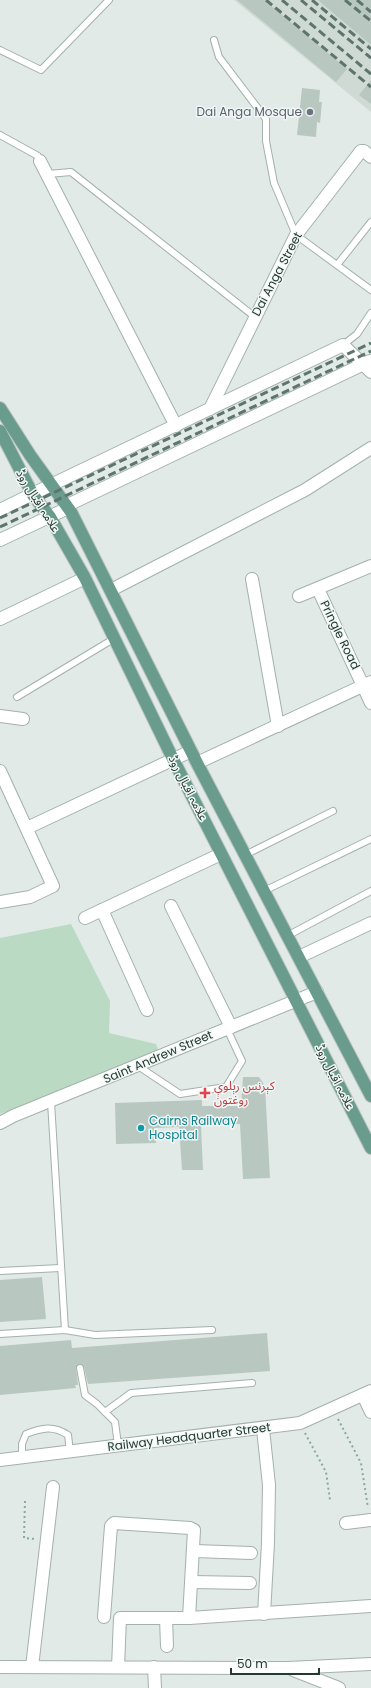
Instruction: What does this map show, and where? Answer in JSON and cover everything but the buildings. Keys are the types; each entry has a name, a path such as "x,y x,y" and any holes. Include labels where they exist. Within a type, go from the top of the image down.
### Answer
{"main road":[{"name":"علامہ اقبال روڈ","path":"0,408 68,508 111,590 197,763 371,1096"},
{"name":"علامہ اقبال روڈ","path":"0,431 33,495 50,517 85,578 173,759 371,1148"}],"street":[{"name":"Dai Anga Street","path":"210,409 296,235 367,154"},
{"path":"40,161 176,426"},
{"path":"0,510 344,345 368,365 72,503 68,508 0,540"},
{"path":"111,590 305,490 371,448"},
{"path":"299,596 371,566"},
{"path":"0,619 85,578"},
{"path":"252,580 278,726"},
{"name":"Pringle Road","path":"318,589 367,684 371,703"},
{"path":"197,763 367,684"},
{"path":"0,716 23,719"},
{"path":"27,828 191,751"},
{"path":"0,772 53,886 30,897 0,902"},
{"path":"85,918 221,854"},
{"path":"171,906 229,1028"},
{"path":"102,910 147,1010"},
{"path":"299,957 371,922"},
{"name":"Saint Andrew Street","path":"0,1123 316,992"},
{"path":"367,1393 371,1412"},
{"name":"Railway Headquarter Street","path":"0,1460 300,1423 367,1393"},
{"path":"263,1428 269,1485 268,1543 264,1614"},
{"path":"32,1667 53,1487"},
{"path":"346,1523 370,1520"},
{"path":"189,1618 195,1532 190,1528 114,1523 111,1526 100,1617 189,1618 371,1606"},
{"path":"194,1551 251,1553"},
{"path":"192,1582 250,1583"},
{"path":"118,1667 120,1618"},
{"path":"166,1618 167,1646"},
{"path":"0,1667 288,1668 371,1664"},
{"path":"154,1667 155,1688"},
{"path":"288,1668 332,1687"}],"lane":[{"path":"0,50 41,70 109,0"},
{"path":"214,40 219,57 266,119 266,142 274,183 296,235 371,290"},
{"path":"0,135 38,156 40,161"},
{"path":"48,174 71,172 255,317"},
{"path":"337,265 370,224"},
{"path":"344,345 356,334 371,313"},
{"path":"17,697 115,638"},
{"path":"245,855 333,811"},
{"path":"264,891 371,839"},
{"path":"287,936 371,891"},
{"path":"138,1066 177,1094 226,1086 242,1061 229,1028"},
{"path":"51,1102 65,1330"},
{"path":"0,1271 60,1268"},
{"path":"0,1334 65,1330 95,1335 212,1330"},
{"path":"80,1368 85,1395 116,1422 118,1445"},
{"path":"105,1412 131,1393 252,1383"},
{"path":"22,1458 22,1444 26,1434 42,1428 59,1429 68,1435 70,1452"}],"path":[{"path":"333,1409 361,1463 370,1520"},
{"path":"300,1423 326,1472 330,1500"},
{"path":"25,1501 24,1538 47,1539"}],"shaded area":[{"path":"234,0 371,0 371,112"}],"green space":[{"path":"71,924 110,1001 109,1033 156,1044 159,1052 0,1114 0,938"}],"railway":[{"path":"266,0 371,87"},
{"path":"282,0 371,74"},
{"path":"301,0 371,58"},
{"path":"312,0 371,49"},
{"path":"345,0 371,21"},
{"path":"357,0 371,12"},
{"path":"0,518 371,343"},
{"path":"0,527 371,351"}],"place":[{"name":"Dai Anga Mosque","path":"310,112"},
{"name":"کېرنس رېلوې روغتون","path":"205,1093"},
{"name":"Cairns Railway Hospital","path":"141,1128"}]}
